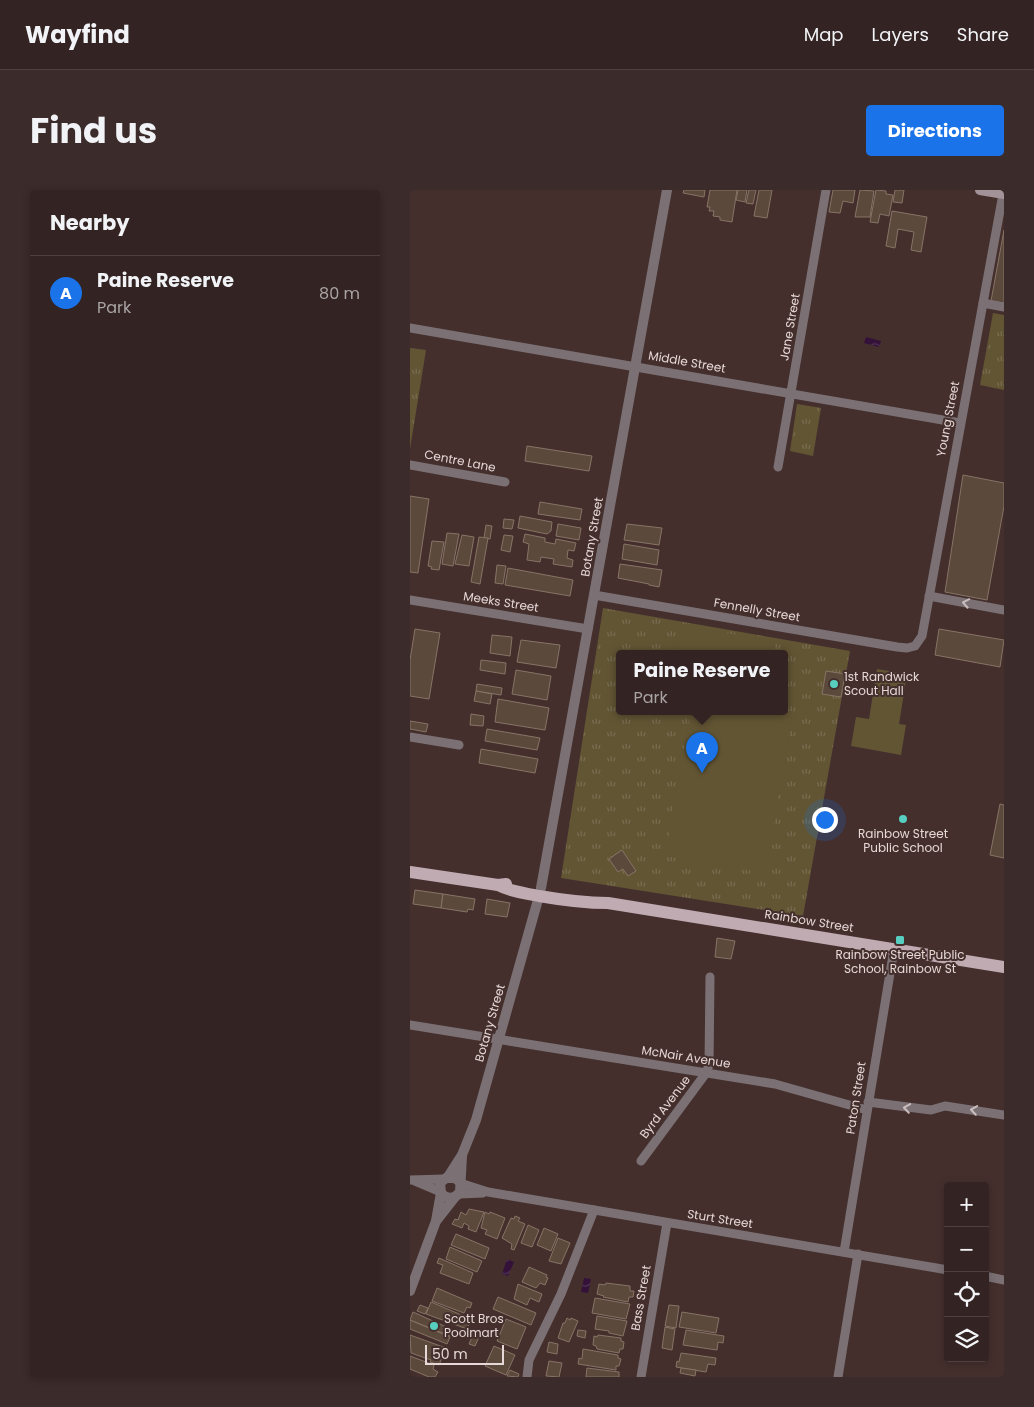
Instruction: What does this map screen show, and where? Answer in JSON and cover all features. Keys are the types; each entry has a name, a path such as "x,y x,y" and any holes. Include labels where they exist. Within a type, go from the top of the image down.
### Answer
{"main road":[{"path":"980,190 1003,194"},
{"name":"Rainbow Street","path":"410,872 498,885 510,883 588,903 608,903 1004,967"}],"street":[{"name":"Botany Street","path":"446,1178 462,1155 476,1120 540,892 667,190"},
{"name":"Jane Street","path":"778,467 826,190"},
{"name":"Young Street","path":"915,646 922,636 1003,194"},
{"path":"983,303 1004,307"},
{"name":"Middle Street","path":"410,328 960,423"},
{"name":"Centre Lane","path":"410,465 505,482"},
{"name":"Fennelly Street","path":"594,595 897,647 907,648 915,646"},
{"path":"929,596 1004,610"},
{"name":"Meeks Street","path":"410,600 588,629"},
{"path":"410,737 459,745"},
{"name":"Paton Street","path":"844,1252 894,949"},
{"name":"Byrd Avenue","path":"641,1161 706,1073 709,1065 710,977"},
{"name":"McNair Avenue","path":"410,1025 775,1084 868,1106 931,1110 945,1106 1004,1115"},
{"name":"Botany Street","path":"458,1189 462,1155"},
{"path":"410,1291 436,1221 441,1193 440,1186 446,1178"},
{"path":"411,1180 455,1178 458,1189 436,1221"},
{"path":"411,1180 449,1198 458,1189"},
{"name":"Sturt Street","path":"458,1189 488,1192 944,1269"},
{"path":"527,1377 530,1360 561,1294 594,1210"},
{"name":"Bass Street","path":"641,1377 667,1223"},
{"path":"838,1377 858,1254"},
{"path":"989,1277 1004,1280"}],"green space":[{"path":"993,313 1004,315 1004,390 980,385"},
{"path":"410,348 426,350 410,449"},
{"path":"797,404 821,408 813,456 790,451"},
{"path":"603,608 850,651 803,916 561,878"},
{"path":"689,627 775,641 774,650 674,650 677,632 688,634"},
{"path":"877,669 907,674 899,724 906,725 901,755 851,746 856,717 869,719"},
{"path":"690,715 775,715 792,718 765,873 665,856"}],"water":[{"path":"866,337 881,341 879,347 864,343"},
{"path":"507,1259 514,1262 508,1276 502,1274"},
{"path":"584,1278 591,1279 588,1293 581,1292"}],"building":[{"path":"684,190 705,190 704,197 683,193"},
{"path":"710,190 737,190 732,222 720,220 720,217 713,216 714,211 709,211 710,207 707,207"},
{"path":"738,190 747,190 745,202 736,200"},
{"path":"749,190 756,190 753,204 746,203"},
{"path":"759,190 772,190 767,218 754,216"},
{"path":"833,190 855,190 853,203 843,201 840,213 829,212"},
{"path":"860,190 874,191 870,217 855,217"},
{"path":"876,190 886,191 886,194 893,195 889,216 880,214 878,223 870,222"},
{"path":"895,190 904,190 902,203 893,202"},
{"path":"892,211 927,217 921,252 911,250 914,232 898,229 895,248 886,246"},
{"path":"1004,230 1004,303 991,301"},
{"path":"527,446 592,456 589,471 525,461"},
{"path":"963,475 1004,483 1004,506 987,600 945,592"},
{"path":"410,496 429,499 418,573 410,572"},
{"path":"540,502 582,509 580,520 538,514"},
{"path":"520,516 552,522 551,531 547,534 518,528"},
{"path":"504,519 514,520 512,529 503,528"},
{"path":"558,524 581,528 579,540 556,536"},
{"path":"627,524 662,528 659,545 624,540"},
{"path":"486,525 492,526 490,539 484,538"},
{"path":"447,533 459,534 453,566 442,564"},
{"path":"525,534 545,538 545,542 555,544 556,539 576,543 574,551 568,550 567,558 573,560 572,567 553,564 554,559 541,557 540,562 527,560 529,544 523,542"},
{"path":"462,535 474,537 469,566 455,564"},
{"path":"504,535 513,536 510,552 501,550"},
{"path":"479,537 488,538 480,584 471,582"},
{"path":"432,541 444,542 439,570 431,569 432,567 428,566"},
{"path":"624,544 659,550 657,565 622,559"},
{"path":"620,564 662,570 659,587 618,578"},
{"path":"497,565 506,566 503,584 495,583"},
{"path":"508,568 573,580 570,596 505,585"},
{"path":"415,629 440,633 429,699 410,696 410,660"},
{"path":"939,629 1004,640 1000,667 935,655"},
{"path":"492,635 512,637 510,656 490,653"},
{"path":"521,640 560,645 556,668 517,662"},
{"path":"481,660 506,663 505,674 480,670"},
{"path":"516,670 551,676 547,700 512,694"},
{"name":"1st Randwick Scout Hall","path":"826,671 845,674 841,697 822,694"},
{"path":"477,684 502,688 501,695 476,691"},
{"path":"476,691 492,694 490,704 474,701"},
{"path":"498,699 549,708 545,730 495,722"},
{"path":"471,714 484,716 483,726 470,725"},
{"path":"410,721 428,724 426,732 410,729"},
{"path":"487,729 540,738 537,750 485,741"},
{"path":"481,749 538,759 535,773 479,763"},
{"path":"1000,804 1004,805 1004,858 990,855"},
{"path":"622,850 636,871 628,876 623,869 618,872 609,859"},
{"path":"415,890 443,894 441,908 413,904"},
{"path":"443,894 475,899 473,910 468,909 467,912 441,908"},
{"path":"487,899 510,903 507,917 485,914"},
{"path":"717,938 735,941 731,959 715,957"},
{"path":"469,1209 484,1212 476,1232 468,1229 469,1226 464,1223 462,1228 452,1224 455,1219 458,1220 461,1212 466,1215"},
{"path":"485,1212 505,1218 497,1239 485,1234 487,1230 481,1228"},
{"path":"515,1216 520,1218 518,1221 525,1224 514,1250 511,1249 512,1244 502,1238 511,1218 514,1219"},
{"path":"528,1225 539,1230 532,1247 521,1243"},
{"path":"544,1228 558,1234 551,1251 537,1245"},
{"path":"456,1234 489,1248 485,1259 451,1245"},
{"path":"558,1238 570,1243 561,1264 549,1261"},
{"path":"450,1247 482,1261 477,1272 446,1259"},
{"path":"439,1258 473,1273 469,1284 440,1273 443,1265 437,1263"},
{"path":"529,1267 547,1275 546,1277 548,1278 545,1285 540,1283 536,1288 522,1282"},
{"path":"606,1283 630,1286 630,1291 634,1291 633,1297 629,1297 628,1302 597,1294 599,1284 605,1285"},
{"path":"518,1284 542,1294 539,1302 530,1298 527,1305 514,1299"},
{"path":"437,1288 472,1303 470,1308 467,1307 464,1313 432,1301"},
{"path":"498,1297 536,1313 531,1325 493,1309"},
{"path":"595,1298 630,1304 626,1319 592,1313"},
{"path":"431,1302 471,1319 467,1329 426,1314"},
{"path":"420,1305 428,1308 425,1314 417,1311"},
{"path":"669,1305 679,1306 676,1328 665,1326"},
{"name":"Scott Bros Poolmart","path":"413,1312 453,1330 450,1336 410,1320"},
{"path":"682,1312 719,1318 716,1333 679,1327"},
{"path":"597,1316 627,1321 623,1336 595,1329"},
{"path":"567,1318 578,1321 569,1342 558,1338 563,1323 565,1323"},
{"path":"506,1319 526,1327 517,1349 497,1341"},
{"path":"410,1320 450,1337 447,1344 410,1329"},
{"path":"665,1327 675,1329 672,1350 662,1348"},
{"path":"578,1330 586,1331 585,1338 577,1336"},
{"path":"686,1330 724,1336 723,1343 718,1342 717,1350 683,1345"},
{"path":"410,1335 446,1348 439,1365 411,1353"},
{"path":"473,1335 479,1337 475,1346 469,1344"},
{"path":"598,1335 621,1338 621,1341 624,1342 623,1349 620,1349 619,1353 597,1349 593,1345 594,1336 597,1337"},
{"path":"549,1342 558,1344 557,1354 547,1352"},
{"path":"494,1346 515,1355 506,1375 485,1366"},
{"path":"583,1349 618,1355 618,1358 621,1359 619,1366 616,1366 616,1370 578,1364 579,1358 582,1359"},
{"path":"681,1353 716,1358 715,1365 708,1364 706,1372 676,1367"},
{"path":"410,1356 434,1365 433,1369 438,1372 435,1377 429,1377 410,1369"},
{"path":"549,1361 562,1363 559,1377 546,1376"},
{"path":"587,1368 619,1372 619,1377 586,1377"},
{"path":"681,1368 696,1370 695,1376 680,1373"},
{"path":"510,1370 519,1374 518,1377 507,1376"}],"place":[{"name":"1st Randwick Scout Hall","path":"834,684"},
{"name":"Paine Reserve","path":"702,773"},
{"name":"Rainbow Street Public School","path":"903,819"},
{"name":"Rainbow Street Public School, Rainbow St","path":"900,940"},
{"name":"Scott Bros Poolmart","path":"434,1326"}]}
